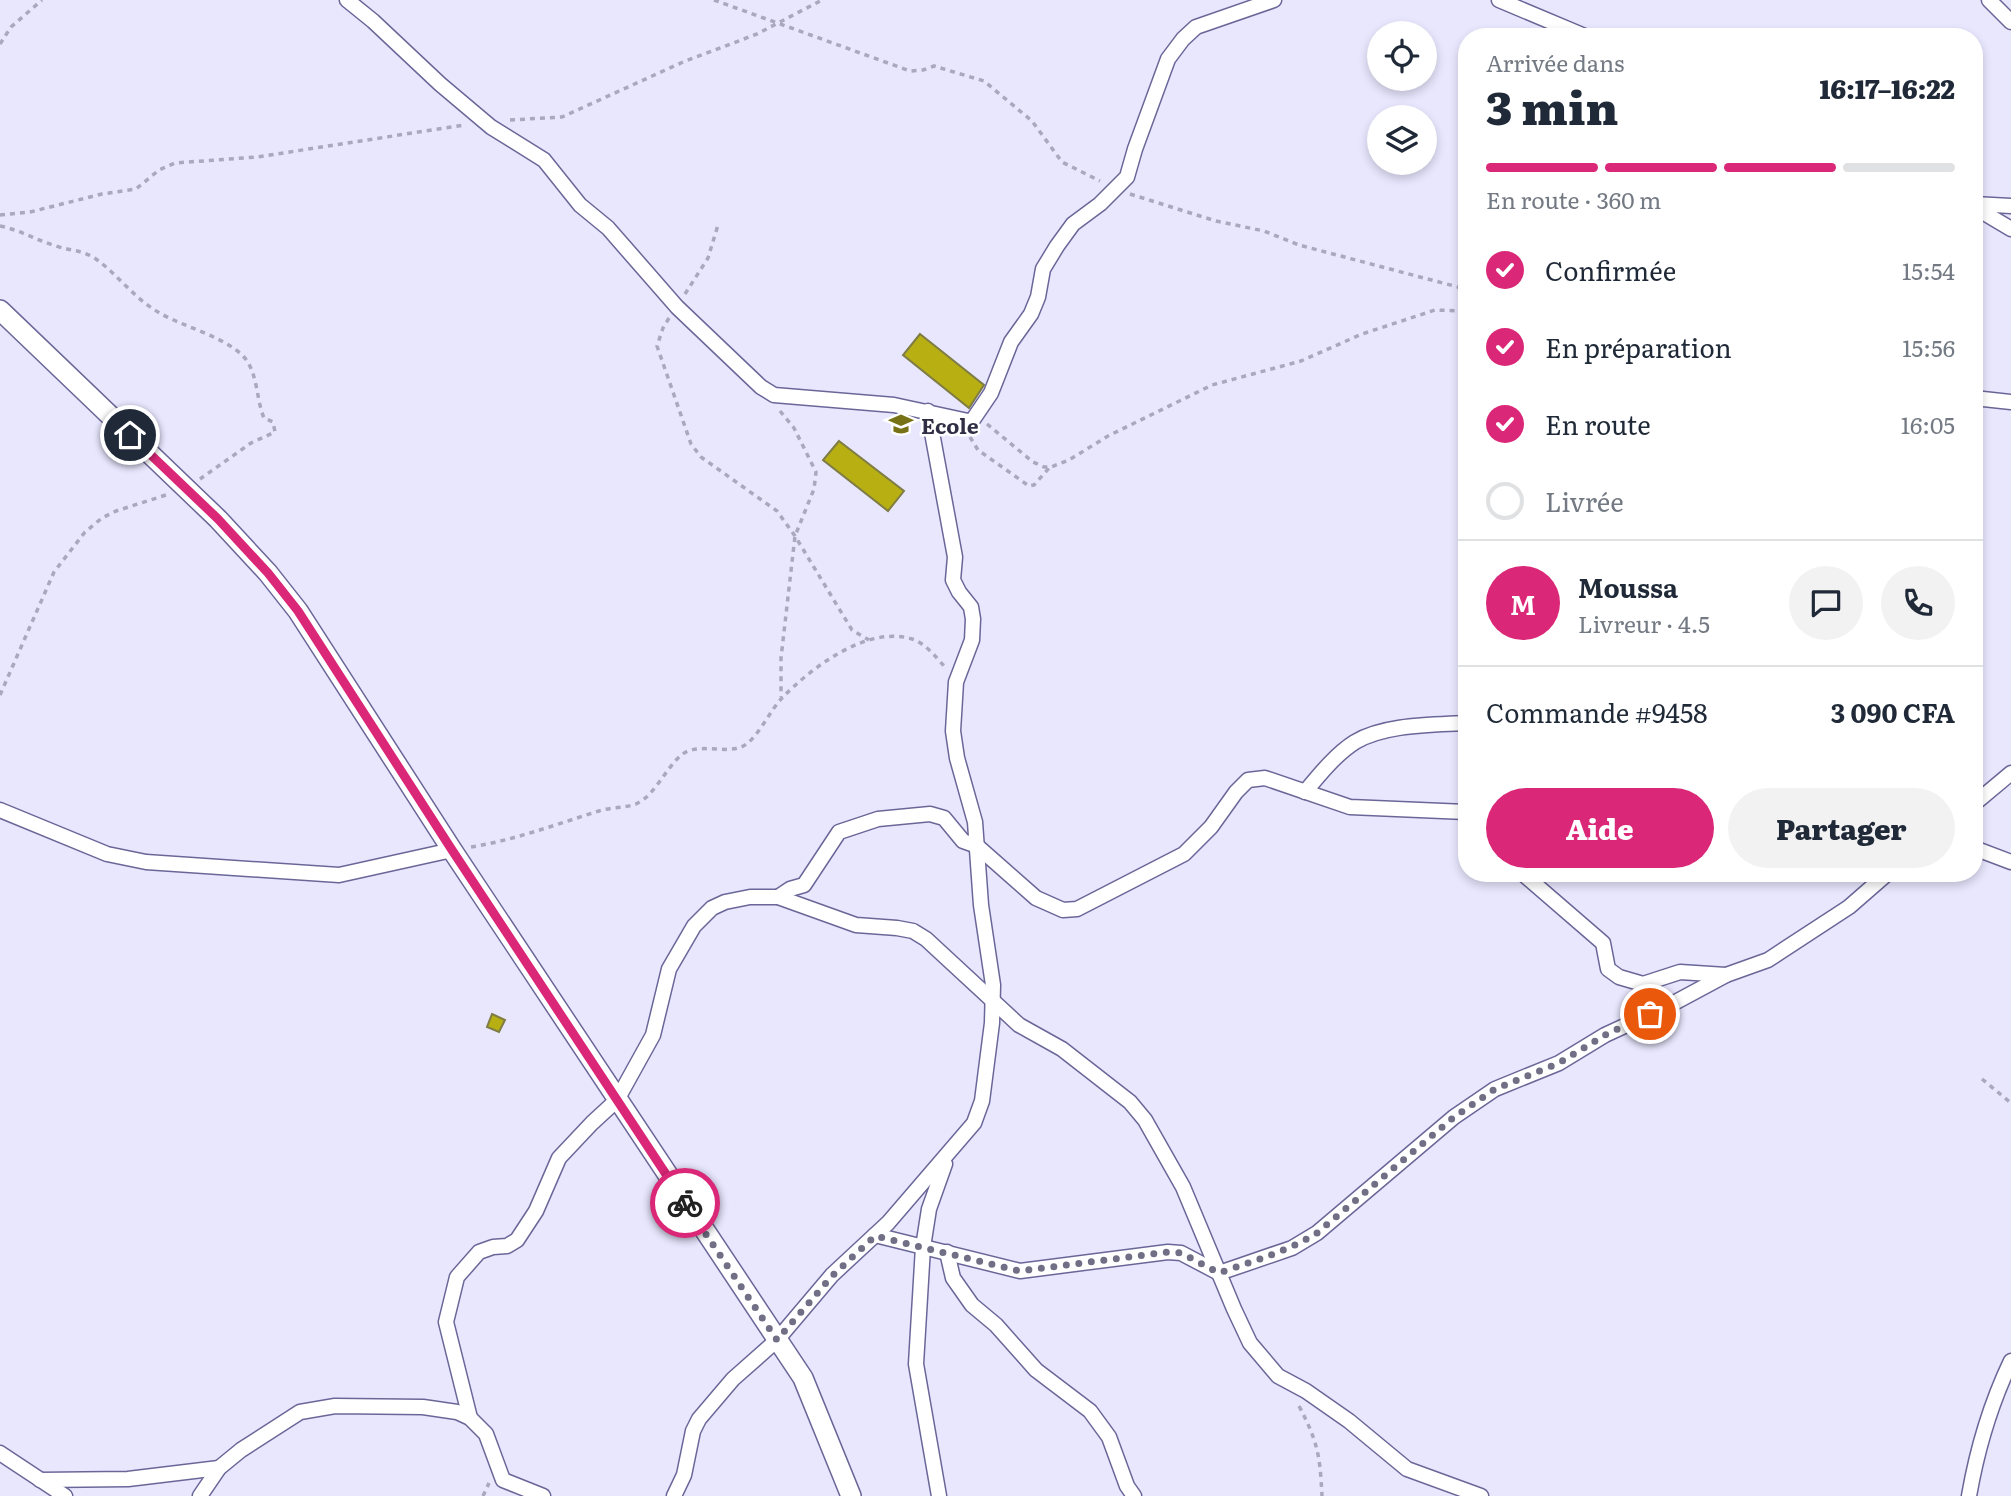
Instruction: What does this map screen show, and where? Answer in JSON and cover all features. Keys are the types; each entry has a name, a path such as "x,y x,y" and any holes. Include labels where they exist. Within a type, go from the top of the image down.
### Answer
{"street":[{"path":"346,0 373,21 484,122 544,160 580,205 608,228 677,307 761,387 774,395 825,401 858,401 972,419 990,393 1011,342 1034,306 1043,269 1073,224 1100,204 1127,177 1168,59 1196,27 1274,0"},
{"path":"1499,0 1521,4 1569,28"},
{"path":"1989,0 2011,22"},
{"path":"1983,205 2011,206"},
{"path":"1983,211 2011,229"},
{"path":"0,310 186,488 268,573 298,611 452,850 809,1391 851,1496"},
{"path":"1983,399 2011,402"},
{"path":"674,1496 684,1475 693,1431 699,1419 733,1379 777,1340 832,1276 875,1236 947,1156 974,1124 982,1101 993,985 981,905 975,822 957,758 953,731 956,682 972,640 973,619 971,607 953,580 955,557 928,411"},
{"path":"1305,792 1354,743 1371,735 1411,726 1458,723"},
{"path":"1983,796 2011,773"},
{"path":"778,897 790,889 804,885 839,832 878,819 930,814 944,818 963,841 977,846 1036,898 1063,910 1077,909 1184,854 1211,827 1248,780 1265,778 1350,807 1458,812"},
{"path":"0,810 107,854 146,862 339,875 452,850"},
{"path":"1983,851 2011,862"},
{"path":"1532,882 1603,943 1608,969 1619,976 1643,984 1680,972 1726,975"},
{"path":"875,1236 1020,1271 1096,1260 1181,1253 1219,1273 1292,1248 1317,1233 1454,1117 1495,1089 1559,1063 1605,1035 1726,975 1768,960 1849,908 1878,882"},
{"path":"543,1496 503,1480 486,1434 471,1418 446,1322 457,1277 479,1252 507,1246 517,1240 536,1211 559,1158 617,1100 653,1035 669,969 694,926 712,908 726,902 750,897 778,897 856,925 913,931 926,939 1019,1025 1062,1049 1130,1102 1145,1120 1183,1187 1250,1343 1278,1376 1306,1391 1349,1421 1406,1469 1481,1496"},
{"path":"939,1496 916,1364 923,1247 929,1209 947,1156"},
{"path":"947,1252 953,1278 972,1305 996,1325 1036,1370 1090,1411 1109,1437 1134,1496"},
{"path":"1969,1496 1985,1431 2011,1361"},
{"path":"200,1496 219,1468 300,1412 335,1406 390,1405 445,1410 471,1418"},
{"path":"0,1453 65,1496"},
{"path":"40,1480 121,1480 219,1468"}],"path":[{"path":"0,44 10,27 42,0"},
{"path":"714,0 910,71 934,66 984,81 1032,121 1062,162 1115,189 1216,221 1264,231 1299,245 1458,287"},
{"path":"0,215 30,212 102,194 136,189 159,170 175,163 257,157 484,122 562,117 778,23 822,0"},
{"path":"718,225 708,258 663,328 657,346 691,444 701,457 777,511 846,622 852,630 869,640"},
{"path":"0,226 56,246 83,251 99,261 136,296 158,312 229,346 244,358 253,371 259,407 264,418 274,422 275,432 251,443 186,488 116,511 85,532 54,572 0,695"},
{"path":"1051,467 1034,485 1023,484 978,450 970,440 972,419 1033,462 1051,467 1069,460 1119,430 1212,385 1301,361 1362,334 1435,310 1458,311"},
{"path":"761,387 794,428 816,472 814,489 795,536 781,658 781,699"},
{"path":"452,850 493,843 613,807 636,804 648,795 685,752 741,747 750,741 781,699 819,666 849,648 869,640 911,638 921,643 944,665 956,682"},
{"path":"1982,1079 2011,1104"},
{"path":"1299,1405 1315,1436 1322,1496"}],"building":[{"path":"920,334 984,385 969,408 903,355"},
{"path":"839,441 904,491 888,511 823,460"},
{"path":"492,1014 505,1020 499,1032 487,1027"}],"way so far":[{"path":"685,1203 777,1340 832,1276 875,1236 1020,1271 1168,1252 1181,1253 1219,1273 1305,1241 1454,1117 1495,1089 1559,1063 1605,1035 1650,1014"}],"place":[{"name":"Ecole","path":"901,424"}],"route":[{"path":"130,435 218,519 268,573 298,611 685,1203"}]}
